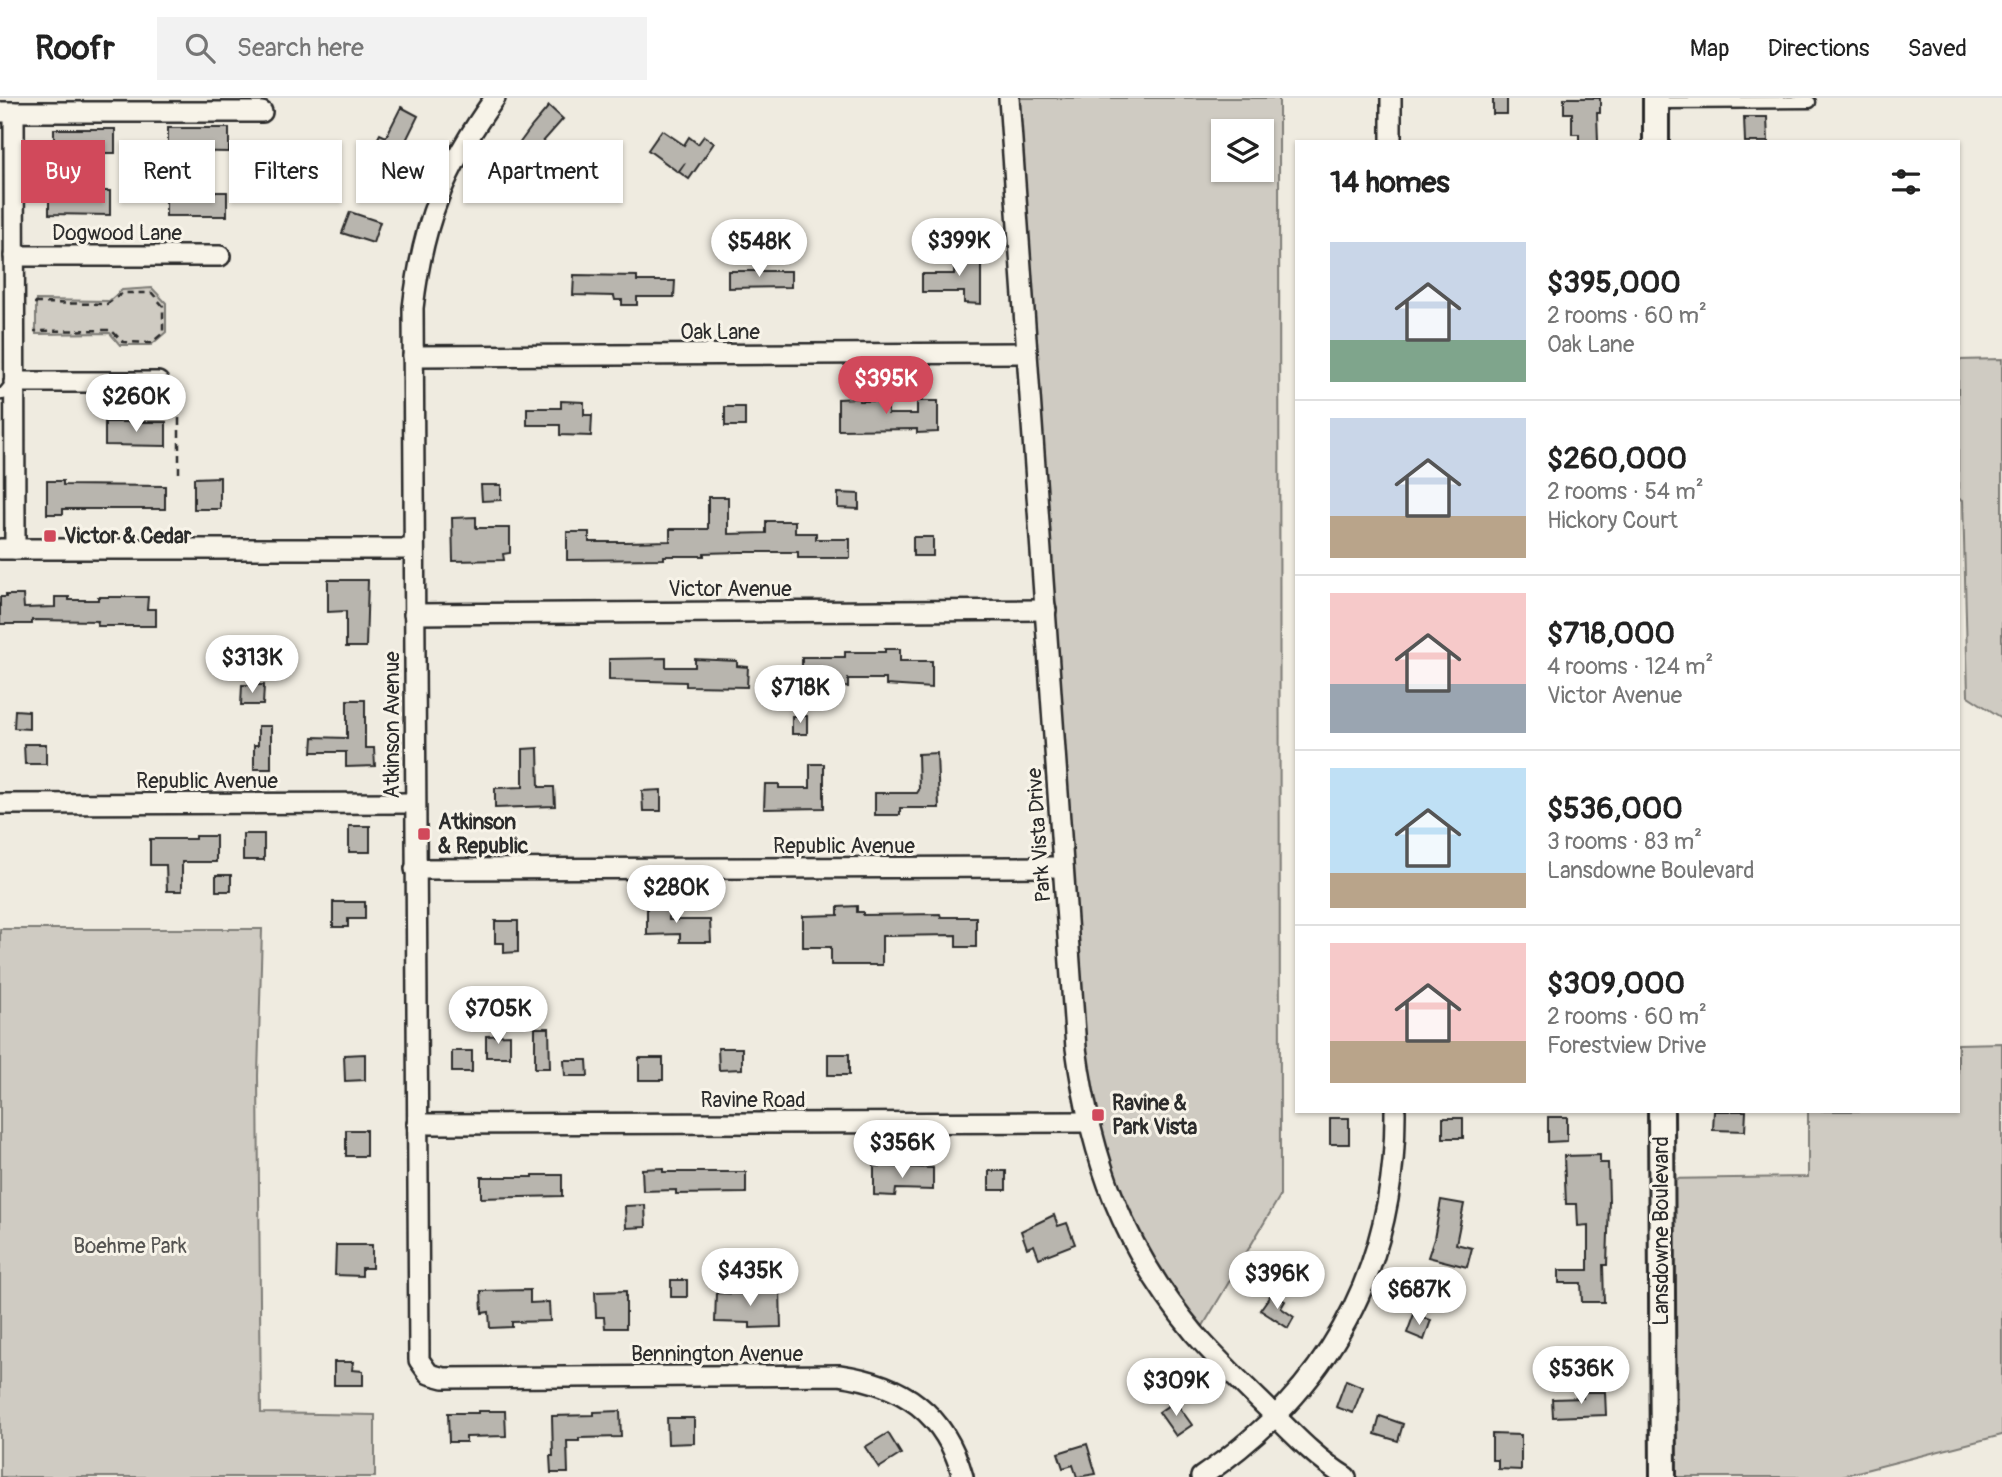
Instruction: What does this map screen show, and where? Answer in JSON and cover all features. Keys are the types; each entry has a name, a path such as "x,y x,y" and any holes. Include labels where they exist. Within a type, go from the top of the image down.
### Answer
{"street":[{"name":"Atkinson Avenue","path":"424,1370 418,1352 413,308 418,270 432,215 450,167 495,98"},
{"name":"Park Vista Drive","path":"1009,98 1076,1048 1089,1122 1098,1158 1130,1237 1150,1271 1197,1336 1275,1416 1324,1462 1346,1477"},
{"path":"1391,98 1391,140"},
{"path":"1656,101 1656,140"},
{"path":"262,112 7,112 7,549 413,549"},
{"name":"Dogwood Lane","path":"9,260 220,256"},
{"name":"Oak Lane","path":"413,356 1027,353"},
{"path":"7,388 158,382"},
{"name":"Victor Avenue","path":"414,614 1046,610"},
{"name":"Republic Avenue","path":"0,804 415,803"},
{"name":"Republic Avenue","path":"415,869 1063,867"},
{"path":"1201,1477 1226,1461 1307,1382 1330,1351 1354,1307 1382,1235 1392,1184 1395,1113"},
{"name":"Lansdowne Boulevard","path":"1661,1113 1662,1477"},
{"name":"Ravine Road","path":"417,1124 1089,1122"},
{"name":"Bennington Avenue","path":"424,1370 444,1378 862,1378 900,1392 919,1405 941,1429 952,1447 963,1477"}],"lane":[{"path":"1656,101 1810,102"}],"path":[{"path":"33,303 107,304 123,293 152,293 163,306 163,332 150,343 123,342 111,330 33,331"},
{"path":"152,401 179,401 179,474"}],"green space":[{"path":"1009,98 1279,98 1280,1196 1197,1336 1150,1271 1082,1092"},
{"path":"152,288 166,303 166,332 151,345 120,345 110,333 36,334 36,300 109,301 122,290"},
{"path":"2002,359 2002,718 1968,696 1963,500 1960,499 1960,360"},
{"name":"Boehme Park","path":"0,929 262,929 258,1076 261,1413 375,1415 375,1477 0,1477"},
{"path":"2002,1043 2002,1435 1838,1477 1663,1477 1661,1179 1808,1177 1808,1113 1960,1113 1960,1044"}],"building":[{"path":"1493,98 1507,98 1507,114 1493,114"},
{"path":"1564,98 1600,98 1600,113 1597,113 1598,140 1579,140 1579,134 1572,134 1572,113 1564,113"},
{"path":"549,106 563,119 544,140 522,140"},
{"path":"401,107 418,116 406,140 377,140 380,134 386,137"},
{"path":"1744,117 1767,117 1768,140 1745,140"},
{"path":"168,128 229,128 229,152 215,152 215,140 168,140"},
{"path":"54,129 115,129 115,153 105,153 105,140 54,140"},
{"path":"662,130 684,145 689,137 698,144 704,136 714,143 689,179 679,172 685,163 678,172 648,150"},
{"path":"105,191 110,191 110,215 49,214 49,203 105,203"},
{"path":"215,192 227,192 227,216 166,216 166,203 215,203"},
{"path":"350,212 380,222 373,243 342,233"},
{"path":"759,230 775,230 774,244 759,244"},
{"path":"955,250 981,251 981,304 964,303 964,292 922,292 922,274 954,274"},
{"path":"728,271 791,271 791,287 728,288"},
{"path":"574,275 637,276 637,281 675,281 674,297 637,297 637,305 622,305 622,300 615,300 614,296 573,295"},
{"path":"859,398 859,401 888,401 888,414 917,414 917,401 938,401 938,432 917,433 917,429 838,430 838,399"},
{"path":"561,401 584,402 584,415 592,415 591,436 560,435 560,425 527,425 527,408 561,408"},
{"path":"725,407 745,407 745,426 725,426"},
{"path":"105,422 166,422 166,446 105,445"},
{"path":"220,477 220,509 194,509 194,478"},
{"path":"47,481 63,481 63,485 165,486 165,509 63,509 63,514 47,514"},
{"path":"481,485 501,485 501,500 482,501"},
{"path":"838,493 859,494 859,509 838,508"},
{"path":"708,497 728,497 728,534 766,533 766,521 795,521 795,533 816,533 816,539 850,539 850,558 798,558 798,552 740,552 704,553 704,556 664,556 664,559 567,560 567,532 589,532 589,542 625,542 670,541 670,529 708,529"},
{"path":"476,517 476,528 510,528 510,553 503,554 504,560 453,561 452,518"},
{"path":"913,537 933,537 933,556 913,556"},
{"path":"328,580 368,580 366,647 346,647 346,611 328,612"},
{"path":"23,595 24,608 55,607 55,597 98,600 98,597 148,597 147,609 156,609 156,626 97,626 98,621 32,620 32,624 0,624 0,597"},
{"path":"885,649 900,649 900,661 932,661 932,688 886,685 886,679 848,679 848,687 802,690 802,657 845,657 845,652 885,652"},
{"path":"666,658 666,667 695,667 695,659 737,661 737,666 748,667 747,687 609,680 609,659"},
{"path":"242,685 264,685 263,705 241,705"},
{"path":"347,700 365,700 365,748 374,748 375,766 346,767 346,752 312,752 313,737 347,738"},
{"path":"15,710 29,711 29,729 14,728"},
{"path":"792,716 807,716 807,734 792,734"},
{"path":"258,726 271,726 271,769 254,769 254,745 258,745"},
{"path":"24,744 46,744 46,764 25,764"},
{"path":"538,748 539,787 554,787 555,806 495,808 495,788 523,787 523,749"},
{"path":"937,753 939,808 900,808 900,815 875,815 875,793 917,793 918,754"},
{"path":"810,764 824,764 824,808 764,809 765,784 779,784 779,788 810,788"},
{"path":"661,790 661,811 643,811 642,791"},
{"path":"349,826 370,826 370,852 349,852"},
{"path":"243,834 264,834 264,860 243,860"},
{"path":"195,836 216,836 216,862 182,862 182,891 167,891 166,865 150,865 150,839 195,839"},
{"path":"216,875 231,875 231,891 216,891"},
{"path":"333,902 365,902 365,919 348,919 348,927 333,927"},
{"path":"647,902 669,902 669,920 710,920 711,942 680,942 680,934 647,935"},
{"path":"857,906 857,912 863,912 863,915 940,914 941,917 976,917 976,947 956,947 956,935 882,936 882,965 831,965 831,947 803,947 803,916 838,915 838,907"},
{"path":"495,921 518,921 518,952 504,953 504,943 495,943"},
{"path":"535,1028 549,1028 550,1068 535,1068"},
{"path":"510,1035 510,1057 486,1057 486,1036"},
{"path":"718,1048 742,1048 742,1069 719,1070"},
{"path":"452,1051 472,1051 472,1072 452,1072"},
{"path":"365,1054 365,1080 345,1081 344,1055"},
{"path":"828,1054 849,1054 849,1075 828,1075"},
{"path":"639,1058 663,1058 663,1080 639,1080"},
{"path":"564,1060 587,1060 588,1076 565,1076"},
{"path":"1714,1113 1746,1113 1745,1131 1713,1130"},
{"path":"1548,1117 1567,1117 1567,1141 1548,1142"},
{"path":"1330,1118 1349,1118 1349,1144 1330,1144"},
{"path":"1443,1118 1463,1118 1463,1138 1443,1138"},
{"path":"346,1130 366,1130 366,1156 346,1156"},
{"path":"1600,1155 1600,1163 1608,1163 1604,1302 1582,1302 1581,1283 1559,1283 1559,1270 1588,1270 1588,1225 1578,1226 1577,1204 1566,1204 1564,1156"},
{"path":"874,1166 933,1168 933,1190 896,1189 895,1196 874,1195"},
{"path":"663,1168 663,1172 746,1172 746,1193 676,1194 676,1190 643,1191 642,1169"},
{"path":"989,1171 1006,1171 1006,1190 989,1190"},
{"path":"562,1175 562,1196 481,1198 481,1177"},
{"path":"1441,1200 1464,1204 1456,1244 1472,1248 1467,1267 1428,1257"},
{"path":"645,1205 646,1227 626,1228 625,1206"},
{"path":"1054,1215 1058,1226 1067,1223 1075,1244 1039,1258 1034,1245 1027,1248 1021,1231"},
{"path":"336,1245 372,1245 372,1268 362,1268 362,1276 335,1275"},
{"path":"671,1280 687,1280 687,1297 671,1297"},
{"path":"749,1289 780,1289 781,1327 750,1328 750,1323 715,1322 716,1293 749,1294"},
{"path":"530,1290 530,1303 549,1302 550,1321 512,1322 512,1327 490,1328 489,1312 482,1313 481,1291"},
{"path":"626,1291 626,1328 605,1328 604,1317 596,1317 595,1292"},
{"path":"1272,1293 1285,1301 1281,1308 1294,1317 1288,1328 1260,1310"},
{"path":"1414,1314 1431,1320 1424,1340 1407,1333"},
{"path":"334,1362 353,1362 352,1370 363,1371 363,1385 334,1385"},
{"path":"1346,1380 1363,1387 1353,1413 1336,1407"},
{"path":"1583,1392 1605,1392 1606,1415 1553,1417 1552,1399 1583,1398"},
{"path":"1175,1401 1192,1425 1176,1436 1159,1412"},
{"path":"505,1411 506,1436 466,1437 466,1442 449,1442 448,1413"},
{"path":"620,1411 621,1437 579,1438 579,1441 567,1441 568,1473 551,1473 552,1416"},
{"path":"1380,1416 1403,1424 1398,1441 1375,1434"},
{"path":"667,1418 694,1418 694,1443 668,1444"},
{"path":"888,1433 901,1454 879,1468 865,1447"},
{"path":"1492,1434 1521,1435 1521,1470 1498,1469 1498,1460 1492,1460"},
{"path":"1087,1444 1096,1474 1077,1477 1073,1465 1063,1468 1058,1453"}],"place":[{"name":"Victor & Cedar","path":"50,536"},
{"name":"Atkinson & Republic","path":"424,834"},
{"name":"Ravine & Park Vista","path":"1098,1115"}]}
